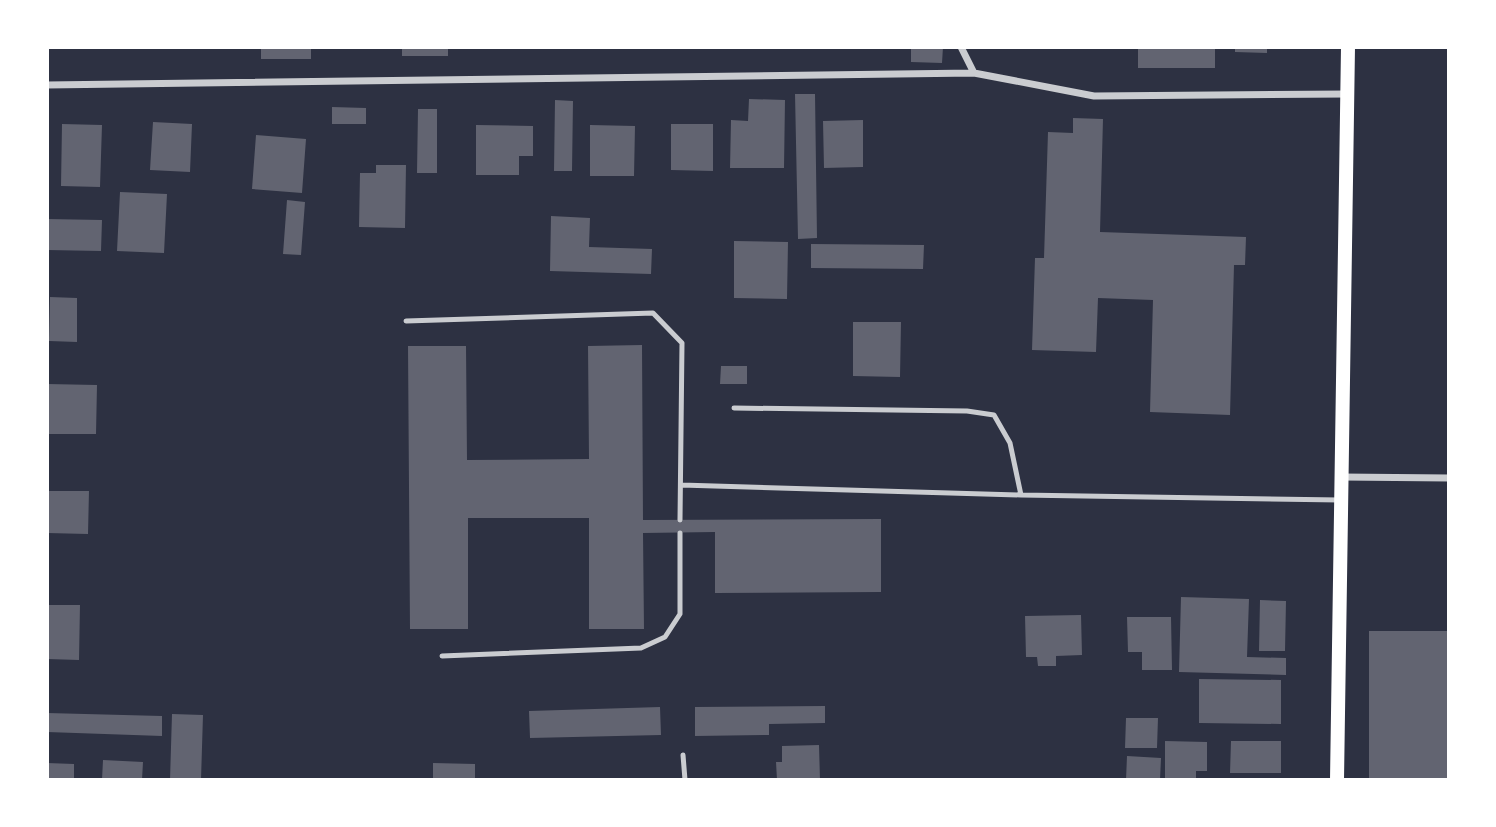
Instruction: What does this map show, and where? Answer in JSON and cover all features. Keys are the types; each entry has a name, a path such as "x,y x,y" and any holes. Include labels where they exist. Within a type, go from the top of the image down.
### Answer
{"main road":[{"path":"1336,780 1348,47"}],"street":[{"path":"961,47 974,73"},
{"path":"47,85 974,73 1094,96 1348,94"},
{"path":"1340,477 1449,478"}],"lane":[{"path":"405,321 653,313 682,342 680,520"},
{"path":"734,408 967,411 994,415 1010,443 1021,495"},
{"path":"681,485 1021,495 1340,500"},
{"path":"442,656 641,648 666,637 680,614 680,533"},
{"path":"683,755 685,780"}],"building":[{"path":"261,47 311,47 311,59 261,59"},
{"path":"402,47 448,47 448,56 402,56"},
{"path":"911,47 943,47 942,63 911,62"},
{"path":"1138,47 1215,47 1215,68 1138,68"},
{"path":"1235,47 1267,47 1267,53 1235,52"},
{"path":"795,94 815,94 817,238 798,239"},
{"path":"749,99 785,100 784,168 730,168 731,120 748,121"},
{"path":"555,100 573,101 572,171 554,171"},
{"path":"332,107 366,108 366,124 332,124"},
{"path":"418,109 437,109 437,173 417,173"},
{"path":"1073,118 1103,119 1100,232 1246,237 1245,265 1234,265 1230,415 1150,412 1153,300 1098,298 1096,352 1032,350 1035,258 1044,258 1048,132 1073,133"},
{"path":"863,120 863,167 824,168 823,121"},
{"path":"153,122 192,124 190,172 150,170"},
{"path":"62,124 102,125 100,187 61,186"},
{"path":"671,124 713,124 713,171 671,170"},
{"path":"476,125 533,126 533,156 519,156 519,175 476,175"},
{"path":"590,125 635,126 634,176 590,176"},
{"path":"256,135 306,139 302,193 252,189"},
{"path":"376,165 406,165 405,228 359,227 360,173 376,173"},
{"path":"120,192 167,194 164,253 117,251"},
{"path":"287,200 305,202 301,255 283,254"},
{"path":"551,216 590,218 589,247 652,249 651,274 550,271"},
{"path":"47,219 102,220 101,251 47,250"},
{"path":"734,241 788,242 787,299 734,298"},
{"path":"811,244 924,245 923,269 811,268"},
{"path":"50,297 77,298 77,342 49,341"},
{"path":"853,322 901,322 900,377 853,376"},
{"path":"642,345 643,520 881,519 881,592 715,593 715,532 643,533 644,629 589,629 589,518 468,518 468,629 410,629 408,346 466,346 467,460 589,459 588,346"},
{"path":"721,366 747,366 747,384 720,384"},
{"path":"47,384 97,385 96,434 47,434"},
{"path":"47,491 89,491 88,534 47,533"},
{"path":"1181,597 1249,599 1247,657 1286,658 1286,675 1179,672"},
{"path":"1260,600 1286,601 1285,651 1259,651"},
{"path":"47,605 80,605 79,660 47,659"},
{"path":"1081,615 1082,655 1056,656 1056,666 1038,666 1037,657 1026,657 1025,616"},
{"path":"1127,617 1171,617 1172,670 1142,670 1142,652 1128,652"},
{"path":"1369,631 1449,631 1449,780 1369,780"},
{"path":"1199,679 1281,680 1281,724 1199,723"},
{"path":"825,706 825,723 769,724 769,735 695,736 695,707"},
{"path":"660,707 661,735 530,738 529,711"},
{"path":"47,713 162,716 162,736 47,732"},
{"path":"172,714 203,715 201,780 170,780"},
{"path":"1126,718 1158,718 1157,748 1125,748"},
{"path":"1165,741 1207,742 1207,771 1196,771 1196,780 1165,780"},
{"path":"1231,741 1281,741 1281,773 1230,773"},
{"path":"819,745 820,780 777,780 776,762 782,762 782,746"},
{"path":"1127,756 1161,758 1160,780 1126,780"},
{"path":"103,760 143,762 142,780 102,780"},
{"path":"47,763 74,764 74,780 47,780"},
{"path":"433,763 475,764 475,780 433,780"}]}
